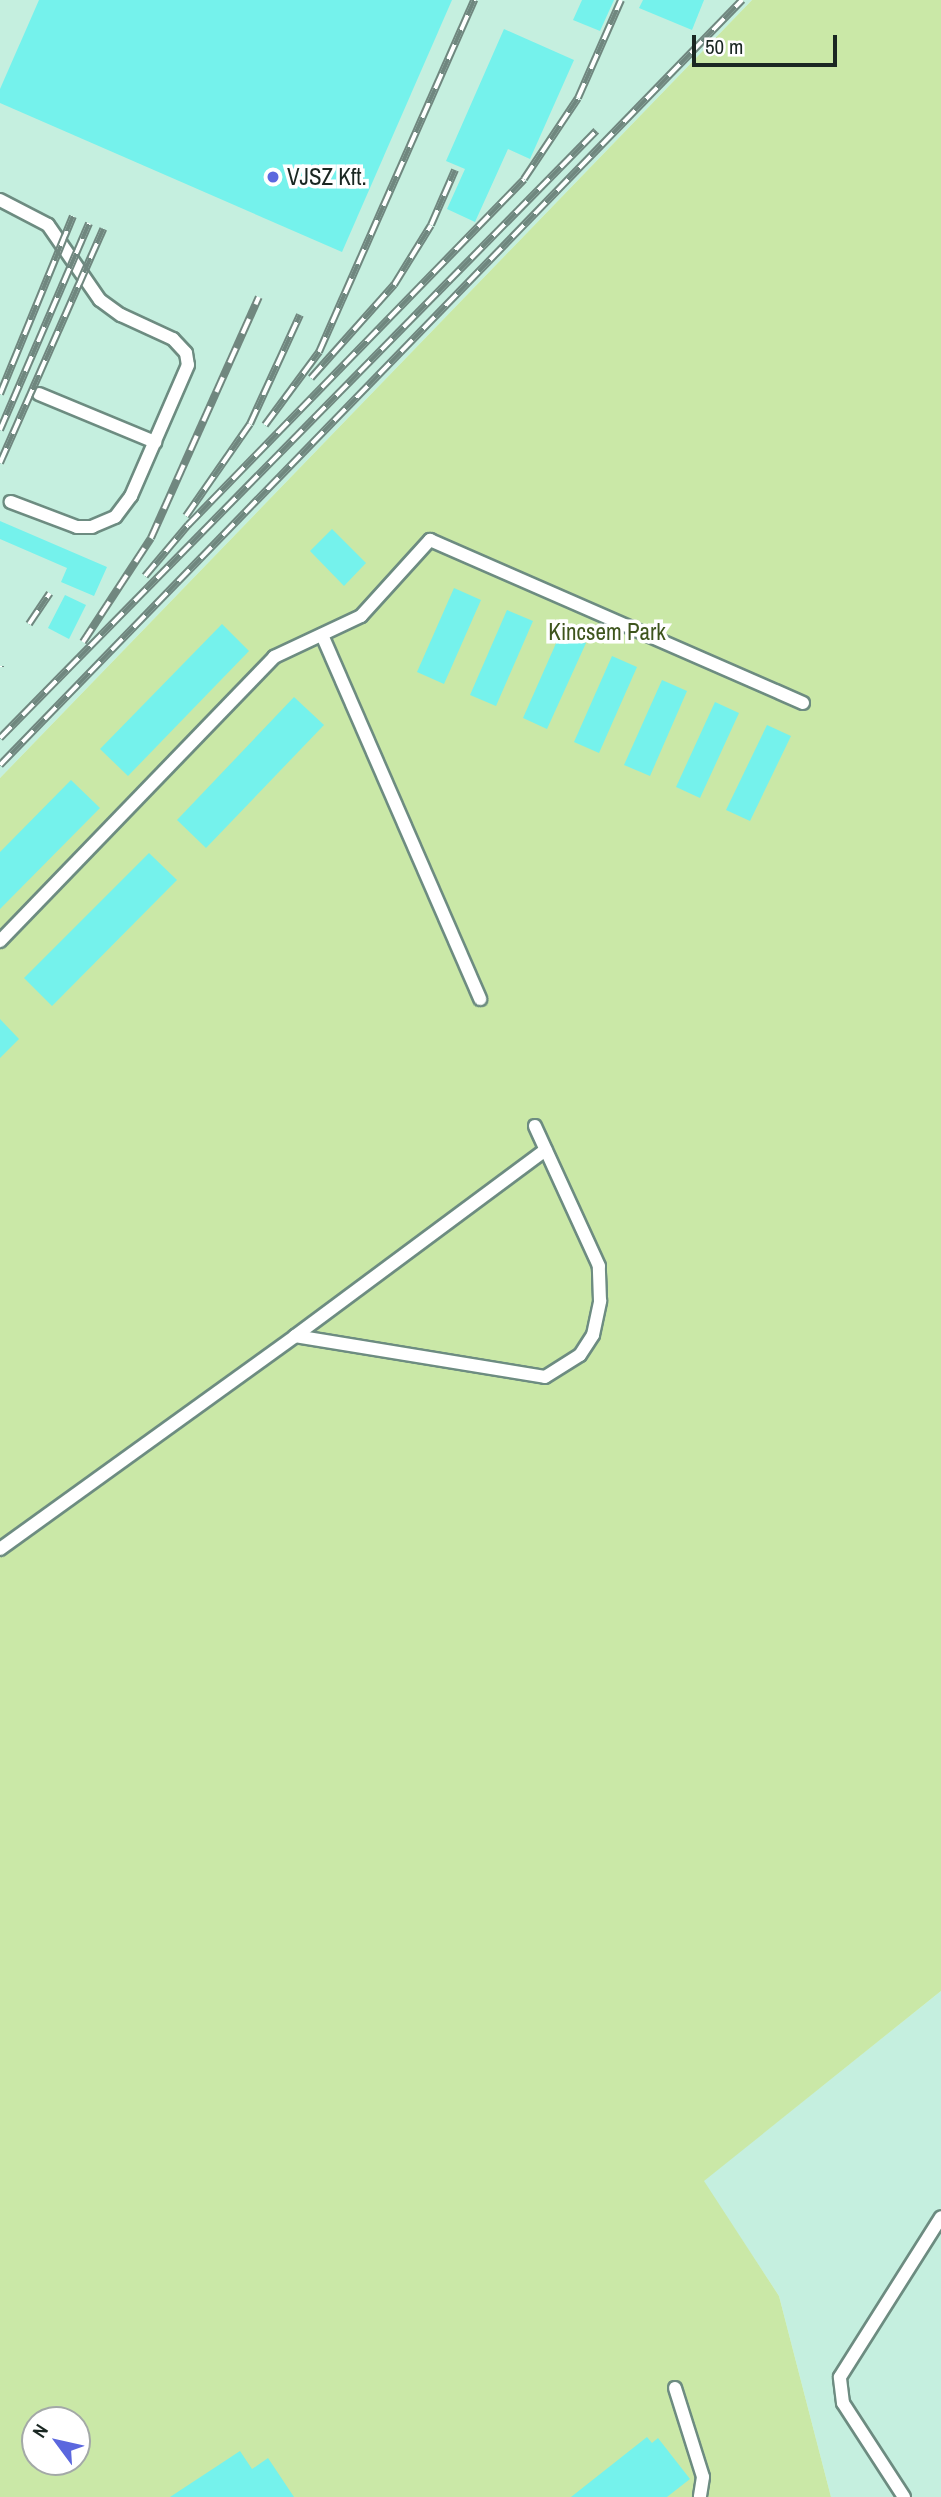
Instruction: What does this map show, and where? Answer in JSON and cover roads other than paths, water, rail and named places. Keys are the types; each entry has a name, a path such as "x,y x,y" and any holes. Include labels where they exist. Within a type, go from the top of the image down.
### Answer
{"lane":[{"path":"0,200 48,225 91,289 111,309 173,339 186,353 187,371 127,504 100,525 76,527 11,502"},
{"path":"39,394 155,442"},
{"path":"0,941 274,657 361,616 430,540 803,703"},
{"path":"322,635 480,999"},
{"path":"295,1336 545,1377 580,1355 593,1335 600,1301 599,1266 535,1126"},
{"path":"0,1549 295,1336 545,1150"},
{"path":"904,2497 843,2403 840,2377 941,2217"},
{"path":"675,2388 704,2477 700,2497"}],"railway":[{"path":"265,425 319,352 474,0"},
{"path":"145,576 188,525 524,179 578,98 621,0"},
{"path":"0,765 742,0"},
{"path":"0,738 596,131"},
{"path":"311,378 394,285 431,225 455,170"},
{"path":"0,394 73,216"},
{"path":"0,430 89,223"},
{"path":"0,463 103,229"},
{"path":"83,642 151,538 259,297"},
{"path":"186,516 250,424 300,315"},
{"path":"29,624 50,593"}],"place":[{"name":"VJSZ Kft.","path":"273,177"}],"park label":[{"name":"Kincsem Park","path":"607,632"}]}
